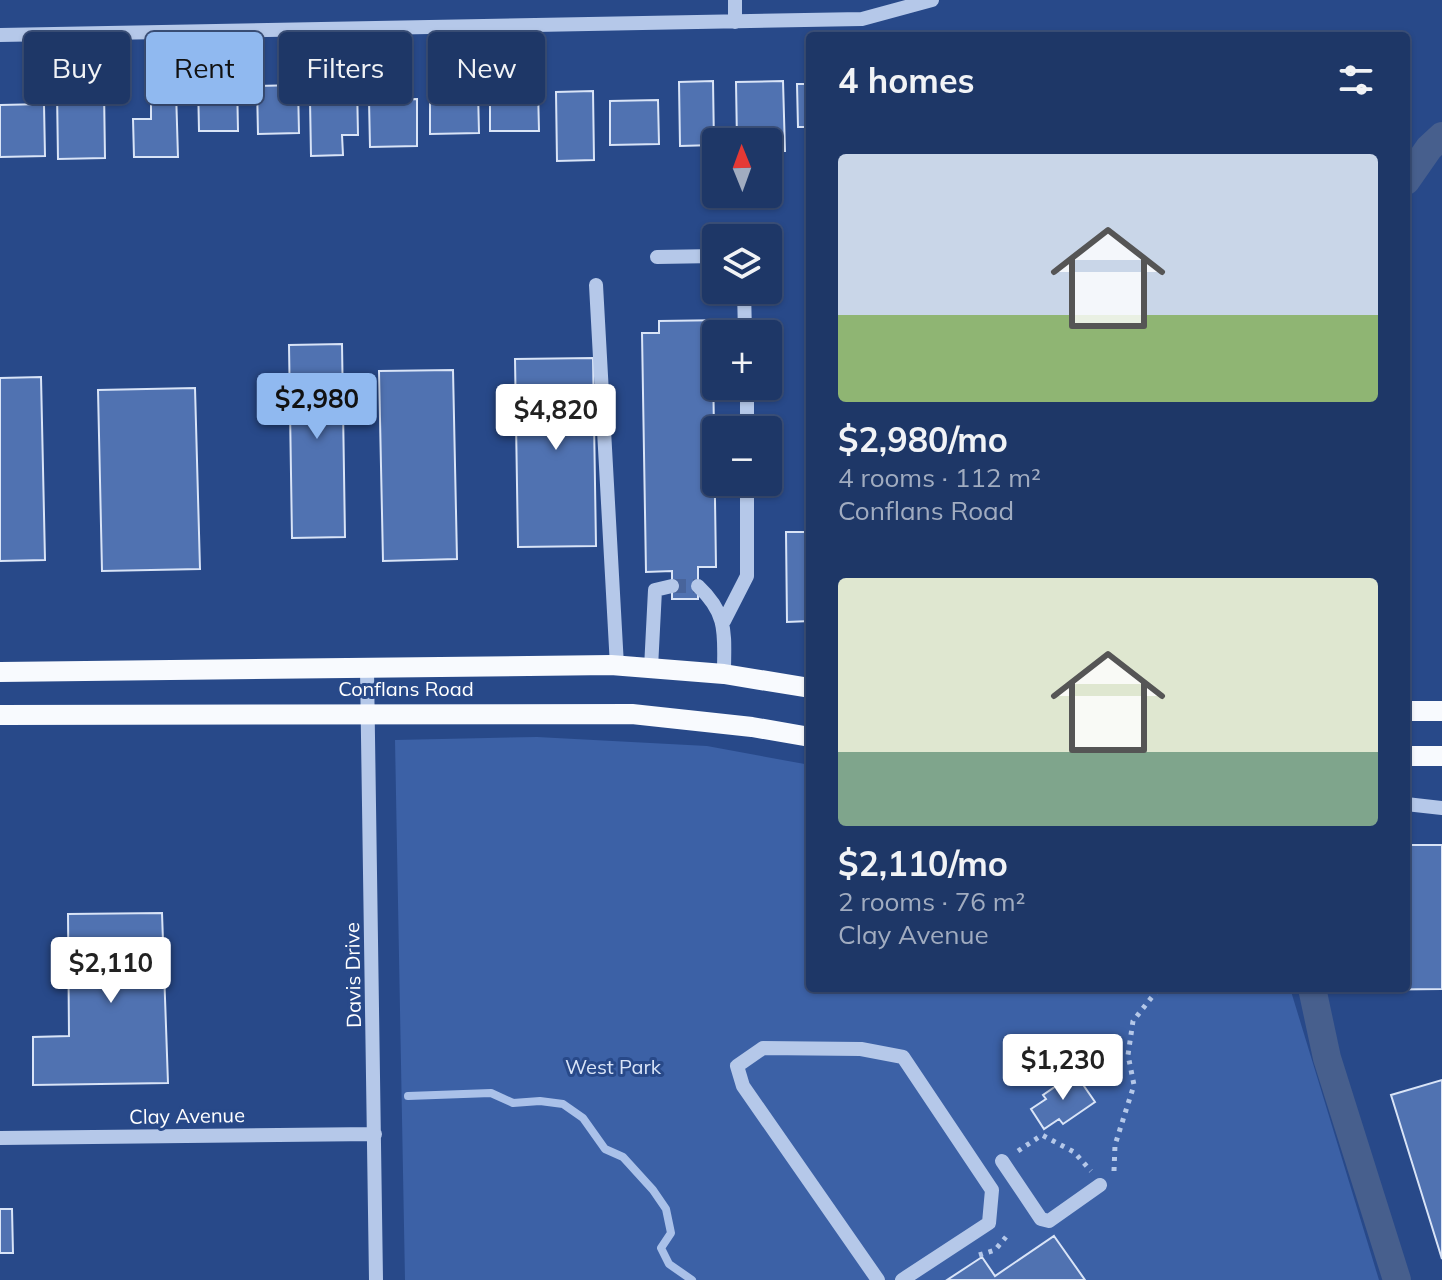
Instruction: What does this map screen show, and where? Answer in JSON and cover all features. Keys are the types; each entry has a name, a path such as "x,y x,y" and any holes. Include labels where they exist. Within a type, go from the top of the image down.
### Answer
{"main road":[{"name":"Conflans Road","path":"0,672 617,666 724,674 806,687"},
{"path":"1410,711 1442,711"},
{"name":"Conflans Road","path":"0,715 632,714 806,736"},
{"path":"1410,756 1442,756"}],"street":[{"path":"735,0 735,22"},
{"path":"0,35 862,19 932,0"},
{"path":"657,257 702,256"},
{"path":"596,285 617,666"},
{"path":"724,674 724,621 747,576 747,496"},
{"path":"651,668 655,590 672,586"},
{"path":"698,586 713,600 724,621"},
{"name":"Davis Drive","path":"367,669 376,1280"},
{"path":"1410,804 1442,808"},
{"path":"878,1280 743,1086 737,1066 763,1048 861,1049 903,1057 992,1190 989,1223 902,1280"},
{"name":"Clay Avenue","path":"0,1138 375,1134"},
{"path":"1002,1161 1041,1219 1049,1221 1100,1185"}],"path":[{"path":"1002,1161 1042,1135 1074,1152 1100,1185 1114,1174 1115,1145 1134,1085 1128,1055 1133,1021 1156,992"},
{"path":"980,1254 995,1250 1010,1227"}],"green space":[{"name":"West Park","path":"537,737 707,746 806,764 806,992 1291,992 1379,1280 405,1280 395,740"}],"building":[{"path":"713,81 714,128 702,128 702,145 680,146 679,82"},
{"path":"783,81 785,151 782,151 782,128 737,128 736,82"},
{"path":"797,84 806,84 806,127 798,127"},
{"path":"279,85 279,104 298,104 299,133 258,134 257,104 263,104 263,86"},
{"path":"593,91 594,160 557,161 556,92"},
{"path":"412,99 417,99 417,146 370,147 369,104 412,104"},
{"path":"658,100 659,144 610,145 610,101"},
{"path":"44,104 45,156 0,157 0,105"},
{"path":"57,104 104,104 105,158 58,159"},
{"path":"151,104 176,104 178,157 134,157 133,119 151,119"},
{"path":"198,104 237,104 238,131 199,131"},
{"path":"310,104 357,104 358,135 342,135 343,155 311,156"},
{"path":"430,104 478,104 479,133 430,134"},
{"path":"490,104 538,104 539,131 490,131"},
{"path":"702,320 702,400 714,400 714,416 702,416 702,496 715,496 716,567 698,567 698,599 672,599 672,571 646,572 642,333 659,333 659,321"},
{"path":"342,344 345,537 292,538 289,345"},
{"path":"593,358 596,546 518,547 515,359"},
{"path":"453,370 457,559 383,561 379,371"},
{"path":"41,377 45,560 0,561 0,378"},
{"path":"195,388 200,569 102,571 98,390"},
{"path":"786,532 806,532 806,621 787,622"},
{"path":"1410,845 1442,845 1442,989 1410,989"},
{"path":"162,913 168,1083 33,1085 33,1037 69,1036 68,914"},
{"path":"1075,1073 1095,1102 1063,1124 1059,1119 1044,1129 1031,1109 1046,1099 1043,1095"},
{"path":"1442,1080 1442,1259 1391,1095"},
{"path":"0,1209 12,1209 13,1253 0,1253"},
{"path":"1054,1236 1085,1280 947,1280 982,1257 995,1276"}],"waterway":[{"path":"1410,175 1429,148 1442,136"},
{"path":"1313,992 1327,1058 1397,1280"},
{"path":"408,1096 491,1093 513,1103 540,1101 563,1104 583,1118 605,1149 623,1157 653,1190 666,1209 671,1233 661,1248 669,1264 692,1280"}],"tunnel":[{"path":"672,586 698,586"}]}
